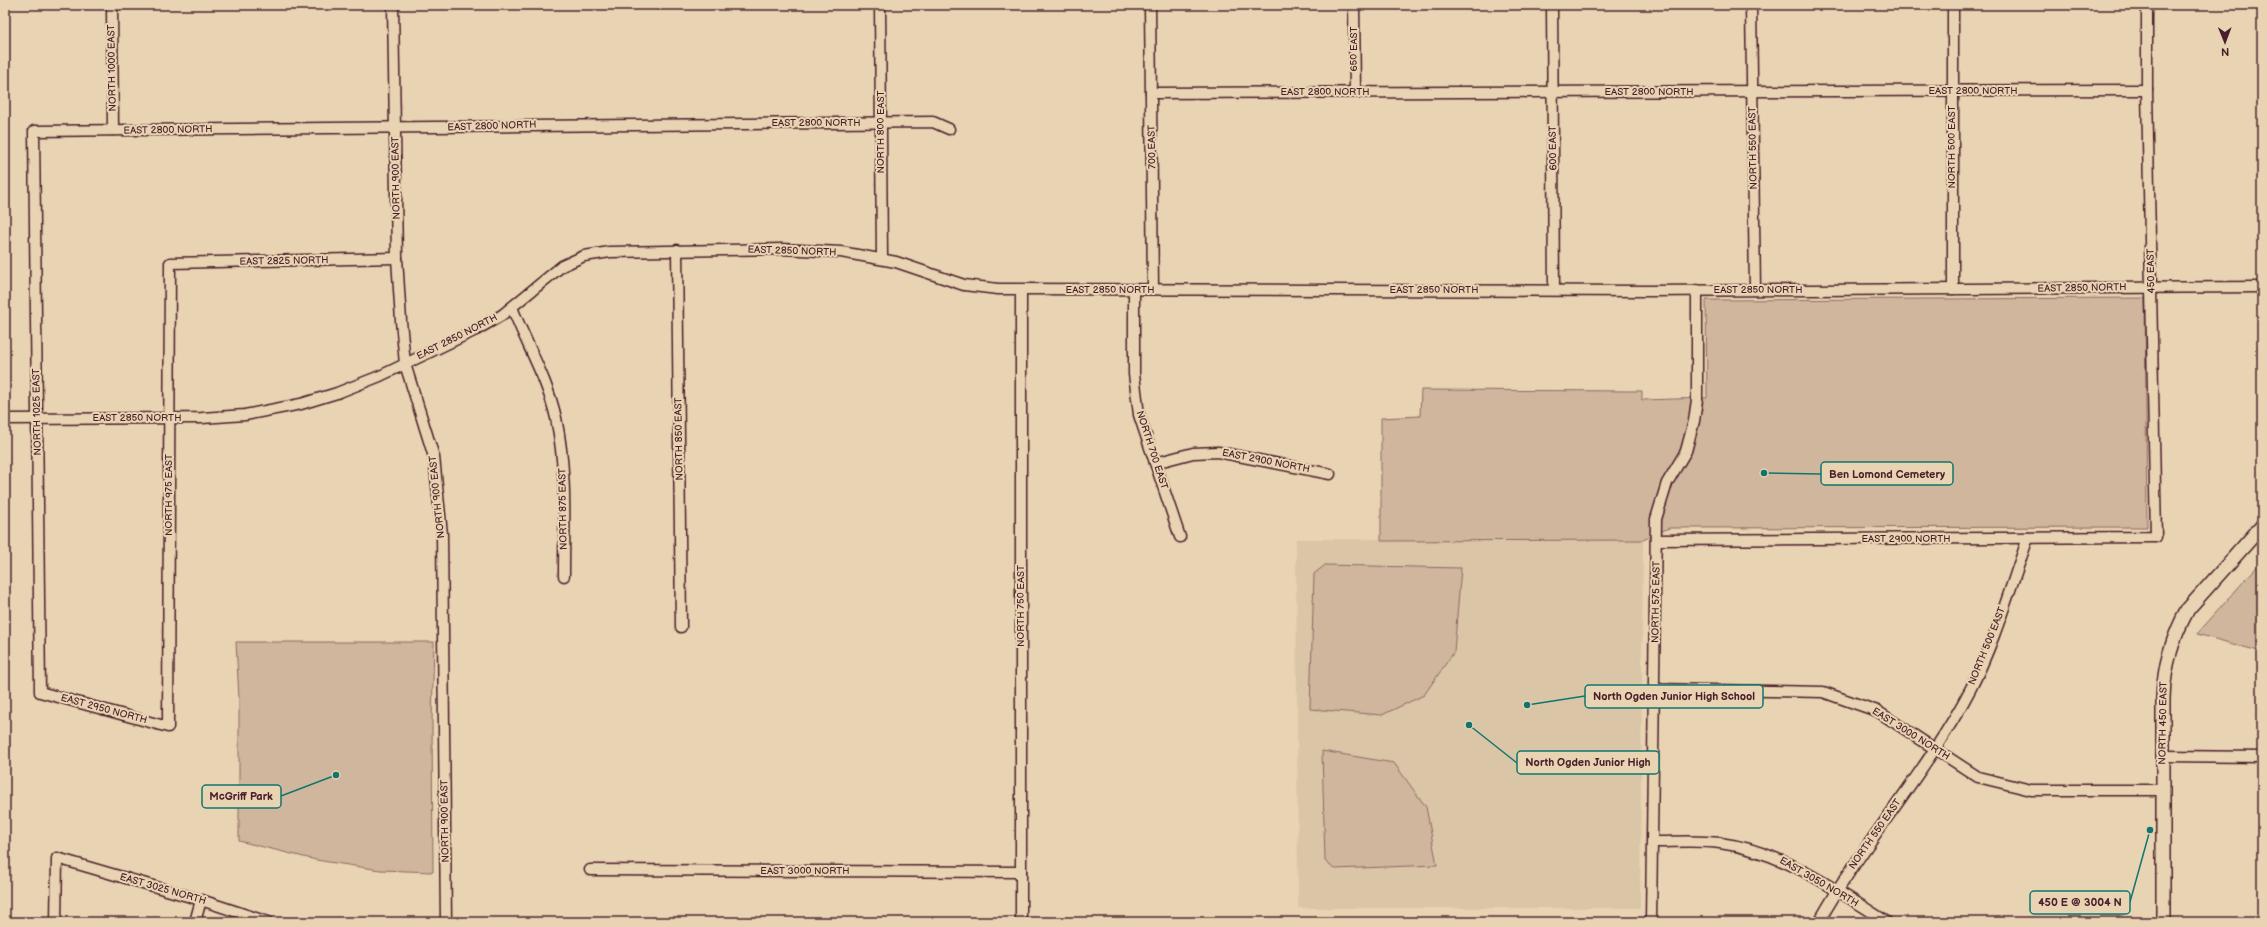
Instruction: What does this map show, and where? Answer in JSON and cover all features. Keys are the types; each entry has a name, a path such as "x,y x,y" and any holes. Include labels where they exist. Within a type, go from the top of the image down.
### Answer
{"main road":[{"name":"NORTH 450 EAST","path":"2163,922 2163,683 2165,667 2179,625 2195,599 2262,526"}],"street":[{"name":"NORTH 1000 EAST","path":"112,5 113,130"},
{"name":"NORTH 900 EAST","path":"393,5 397,258 405,364 434,457 442,534 446,922"},
{"name":"NORTH 800 EAST","path":"880,5 882,259"},
{"name":"700 EAST","path":"1150,5 1153,289"},
{"name":"650 EAST","path":"1354,5 1355,92"},
{"name":"600 EAST","path":"1552,5 1554,290"},
{"name":"NORTH 550 EAST","path":"1751,5 1755,290"},
{"name":"NORTH 500 EAST","path":"1953,5 1953,289"},
{"name":"450 EAST","path":"2147,5 2147,90 2156,537"},
{"name":"EAST 2800 NORTH","path":"1151,93 2147,90"},
{"name":"EAST 2800 NORTH","path":"34,131 880,122 932,122 949,129"},
{"name":"NORTH 1025 EAST","path":"34,131 40,692"},
{"name":"EAST 2850 NORTH","path":"5,419 232,416 301,404 337,394 476,330 512,307 548,275 562,266 584,256 610,252 677,250 805,250 854,254 913,267 975,288 1021,290 1755,290 2262,287"},
{"name":"NORTH 850 EAST","path":"677,250 681,627"},
{"name":"EAST 2825 NORTH","path":"170,263 397,258"},
{"name":"NORTH 975 EAST","path":"168,726 170,263"},
{"name":"NORTH 750 EAST","path":"1021,290 1021,922"},
{"name":"NORTH 700 EAST","path":"1134,290 1134,374 1139,415 1180,537"},
{"name":"NORTH 575 EAST","path":"1651,922 1656,519 1667,483 1686,451 1694,421 1697,400 1697,290"},
{"name":"NORTH 875 EAST","path":"512,307 543,376 556,417 564,472 564,576"},
{"name":"EAST 2900 NORTH","path":"1156,463 1193,453 1218,452 1330,474"},
{"name":"EAST 2900 NORTH","path":"1656,540 2156,537"},
{"name":"NORTH 500 EAST","path":"1935,748 1970,689 1983,661 2028,538"},
{"name":"EAST 3000 NORTH","path":"1654,689 1823,692 1877,711 1935,748 1978,778 2031,790 2163,790"},
{"name":"EAST 2950 NORTH","path":"40,692 168,726"},
{"name":"NORTH 550 EAST","path":"1819,922 1837,890 1935,748"},
{"path":"2163,756 2262,757"},
{"name":"EAST 3050 NORTH","path":"1653,842 1720,843 1778,858 1837,890 1887,922"},
{"name":"EAST 3025 NORTH","path":"56,922 57,858 201,900 268,922"},
{"name":"EAST 3000 NORTH","path":"590,870 1021,872"},
{"path":"195,922 201,900"}],"shaded area":[{"path":"2145,298 2147,527 1669,528 1643,540 1381,541 1381,418 1420,416 1421,390 1642,391 1642,400 1707,398 1706,300"},
{"path":"1296,539 1643,540 1640,908 1298,908"},
{"path":"2262,561 2262,652 2197,634"},
{"path":"1325,565 1461,568 1454,652 1424,695 1382,715 1310,709 1314,574"},
{"path":"236,642 434,642 432,722 433,872 380,870 316,860 239,841 239,699"},
{"path":"1322,751 1394,763 1426,807 1437,865 1334,869 1325,861"}],"place":[{"name":"Ben Lomond Cemetery","path":"1764,473"},
{"name":"North Ogden Junior High School","path":"1527,705"},
{"name":"North Ogden Junior High","path":"1469,725"},
{"name":"McGriff Park","path":"336,775"},
{"name":"450 E @ 3004 N","path":"2150,830"}]}
